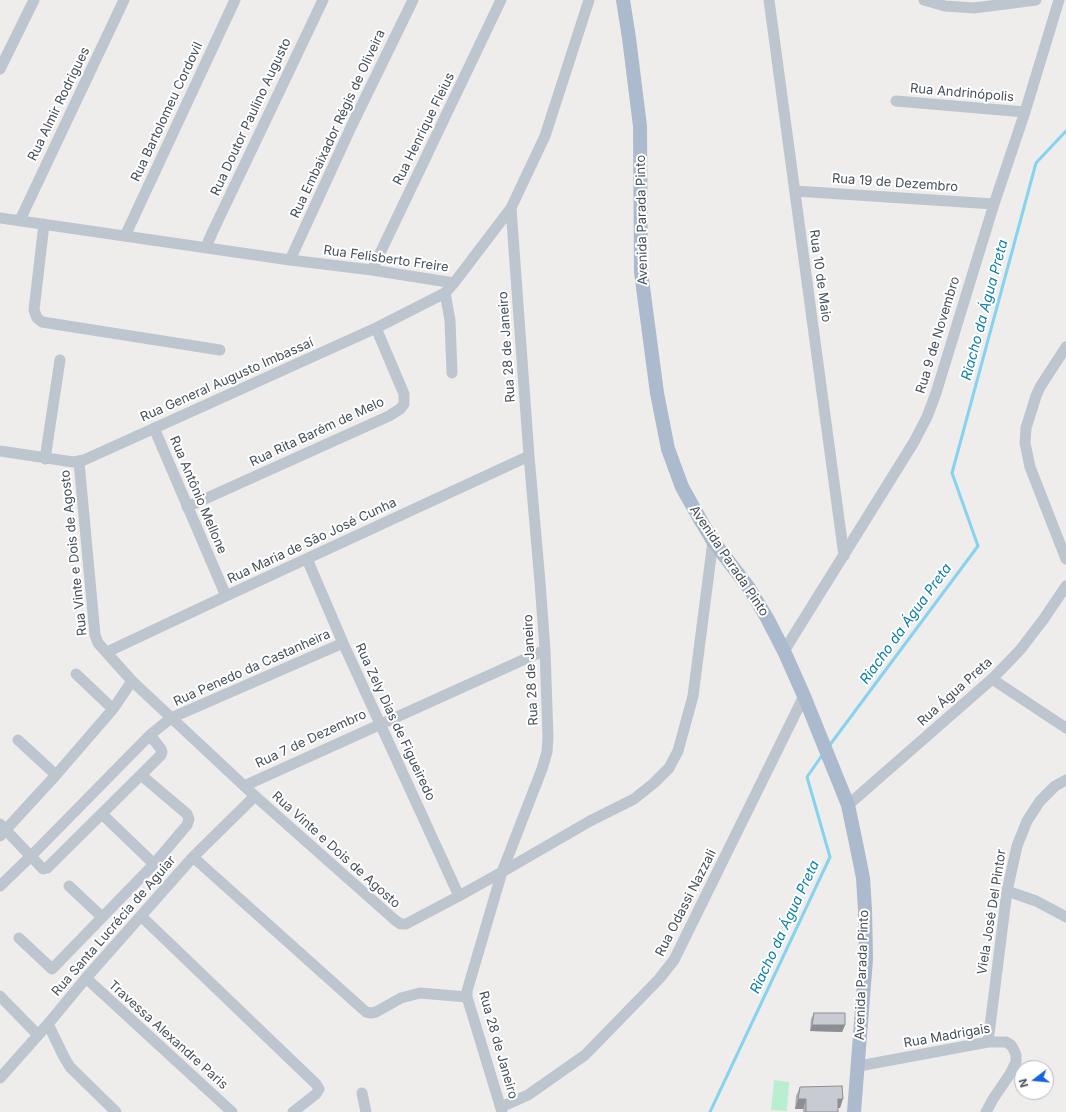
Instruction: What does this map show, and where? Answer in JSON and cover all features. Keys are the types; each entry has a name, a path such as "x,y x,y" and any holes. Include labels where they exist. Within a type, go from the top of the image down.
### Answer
{"main road":[{"name":"Avenida Parada Pinto","path":"623,0 640,126 641,272 657,393 668,449 682,487 712,541 749,588 784,651 848,805 863,878 866,958 854,1112"}],"street":[{"path":"0,69 34,0"},
{"name":"Rua Almir Rodrigues","path":"20,220 124,0"},
{"name":"Rua Bartolomeu Cordovil","path":"124,236 234,0"},
{"name":"Rua Doutor Paulino Augusto","path":"206,247 323,0"},
{"name":"Rua Embaixador Régis de Oliveira","path":"290,260 352,125 413,0"},
{"name":"Rua Henrique Fleius","path":"372,270 501,0"},
{"name":"Rua Felisberto Freire","path":"0,218 290,260 372,270 454,283 511,208 545,136 589,0"},
{"name":"Rua 10 de Maio","path":"769,0 844,556"},
{"path":"924,0 946,6 974,8 1036,0"},
{"name":"Rua 9 de Novembro","path":"784,651 914,442 927,416 936,393 1059,0"},
{"name":"Rua Andrinópolis","path":"896,101 1025,112"},
{"name":"Rua 19 de Dezembro","path":"795,190 994,204"},
{"name":"Rua 28 de Janeiro","path":"502,1109 467,997 468,984 502,872 542,769 547,752 548,737 545,650 511,208"},
{"path":"44,224 34,310 37,318 42,322 220,350"},
{"name":"Rua General Augusto Imbassaí","path":"0,451 45,459 79,462 376,328 445,293 454,283"},
{"path":"445,293 450,320 452,373"},
{"name":"Rua Rita Barém de Melo","path":"187,507 389,416 400,409 404,404 404,394 376,328"},
{"path":"1066,347 1038,392 1031,411 1025,435 1026,450 1030,467 1066,559"},
{"path":"45,459 60,360"},
{"name":"Rua Antônio Mellone","path":"154,428 226,596"},
{"name":"Rua Maria de São José Cunha","path":"107,652 529,456"},
{"name":"Rua Vinte e Dois de Agosto","path":"79,462 95,634 98,643 132,681 244,786 401,924 406,924 459,896 590,821 634,799 654,783 669,768 678,751 693,696 712,541"},
{"name":"Rua Zely Dias de Figueiredo","path":"307,559 343,643 459,896"},
{"name":"Rua Água Preta","path":"848,805 992,679 1020,650 1066,586"},
{"name":"Rua Penedo da Castanheira","path":"0,886 32,856 150,735 171,718 343,643"},
{"name":"Rua 7 de Dezembro","path":"244,786 380,723 545,650"},
{"path":"76,674 113,709"},
{"path":"992,679 1066,728"},
{"path":"132,681 113,709 56,775 2,830 32,856 43,868 47,868 158,758 162,752 161,749 150,735"},
{"name":"Rua Odassi Nazzali","path":"502,1109 528,1095 585,1055 660,979 674,960 804,696"},
{"path":"18,740 56,775"},
{"path":"19,938 52,969 154,864 187,825 189,819 187,814 141,775"},
{"name":"Viela José Del Pintor","path":"988,1042 1007,891 1017,846 1026,821 1040,801 1055,786 1066,780"},
{"name":"Rua Santa Lucrécia de Aguiar","path":"0,1078 192,858 255,796"},
{"path":"102,814 154,864"},
{"path":"192,858 366,1012 376,1012 401,998 420,993 467,997"},
{"path":"69,886 102,917"},
{"path":"1007,891 1036,901 1066,917"},
{"path":"141,916 316,1084 319,1090 316,1094 294,1112"},
{"name":"Travessa Alexandre Paris","path":"86,978 232,1112"},
{"path":"0,996 38,1035"},
{"path":"48,1024 70,1067 116,1112"},
{"name":"Rua Madrigais","path":"858,1066 988,1042 1006,1042 1011,1045 1014,1050 1016,1062 986,1112"},
{"path":"362,1093 366,1112"}],"green space":[{"path":"774,1080 789,1082 787,1111 771,1110"}],"building":[{"path":"814,1013 845,1013 845,1025 812,1025"},
{"path":"842,1086 843,1099 838,1099 838,1112 806,1112 806,1099 798,1099 800,1087"}],"waterway":[{"name":"Riacho da Água Preta","path":"829,746 978,546 952,473 1036,163 1066,131"},
{"name":"Riacho da Água Preta","path":"710,1112 830,857 807,777 823,754"}]}
